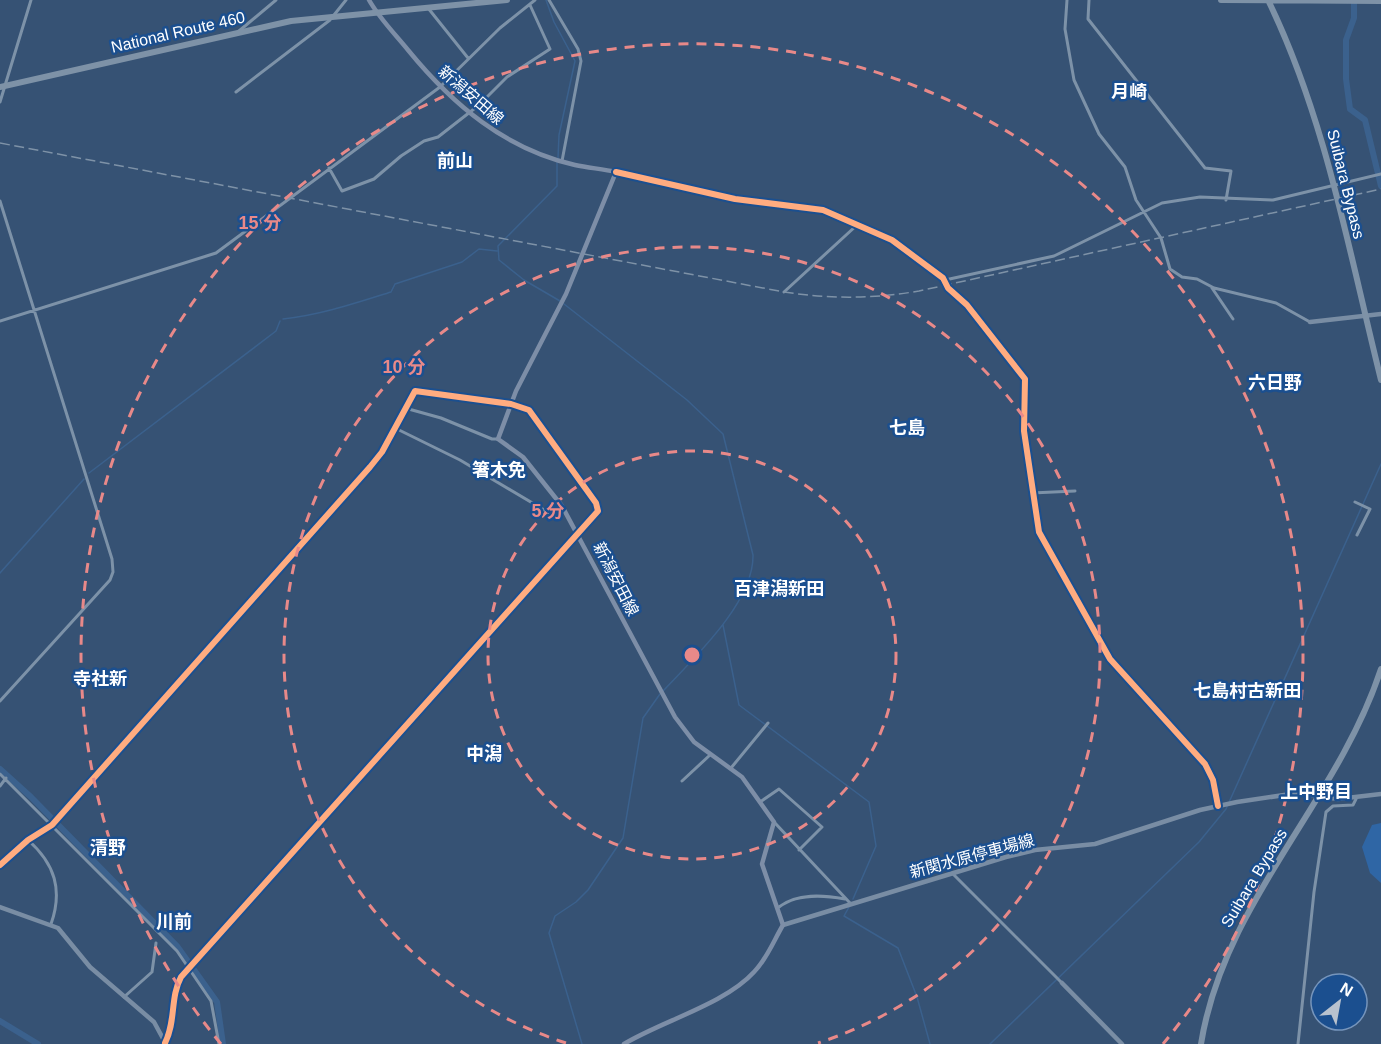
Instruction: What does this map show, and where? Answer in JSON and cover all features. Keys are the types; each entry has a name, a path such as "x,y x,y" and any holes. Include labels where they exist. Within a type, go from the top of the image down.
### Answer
{"highway":[{"name":"National Route 460","path":"2,87 291,21 507,0"},
{"path":"1221,0 1381,1"},
{"name":"Suibara Bypass","path":"1268,0 1280,23 1313,111 1381,380"},
{"path":"1280,23 1278,8 1290,1"},
{"name":"Suibara Bypass","path":"1201,1044 1214,990 1235,935 1266,879 1321,796 1355,735 1381,669"}],"main road":[{"name":"新潟安田線","path":"369,0 440,87 504,138 562,161 616,171"},
{"path":"498,439 511,404 564,300 616,171"},
{"path":"1312,322 1381,314"},
{"name":"新潟安田線","path":"498,439 523,457 562,506 666,703 694,742 742,777 774,822"},
{"name":"新関水原停車場線","path":"783,925 848,901 1035,850 1095,844 1238,802 1286,794 1356,799 1381,794"},
{"path":"624,1044 663,1022 704,1005 745,981 760,965 783,925 762,861 774,822"},
{"path":"0,907 58,928 90,967 154,1022 165,1043"},
{"path":"1062,983 1122,1044"}],"street":[{"path":"0,102 2,87 31,0"},
{"path":"238,32 276,0"},
{"path":"236,92 334,16 346,0"},
{"path":"0,321 216,253 440,87 468,58 535,0"},
{"path":"549,0 578,49 581,61 562,161"},
{"path":"1067,0 1065,29 1074,80 1099,134 1125,167 1136,200 1161,238 1170,269 1182,278 1197,279 1211,287 1276,303 1312,322"},
{"path":"1089,0 1088,19 1205,168 1231,171 1226,200"},
{"path":"329,168 342,191 374,179 401,156 424,141 438,137 507,77 550,49 530,5"},
{"path":"428,8 468,58"},
{"path":"616,171 735,199 823,210 908,249 945,280 948,288 967,305 1026,379 1024,431 1039,532 1096,635 1121,672 1205,764 1213,780 1220,806"},
{"path":"945,280 1054,256 1145,211 1171,201 1200,197 1226,200 1282,198 1381,174"},
{"path":"0,201 112,559 113,572 110,580 0,701"},
{"path":"784,292 857,225"},
{"path":"1211,287 1233,320"},
{"path":"0,865 28,840 54,823 370,467 415,391 511,404 529,410 598,506 598,511 190,966 176,985 173,1017 165,1043"},
{"path":"405,408 441,418 492,440 498,439"},
{"path":"395,428 460,460 550,514 562,506"},
{"path":"1032,493 1075,490"},
{"path":"1355,502 1370,509 1358,535"},
{"path":"730,768 767,724"},
{"path":"682,781 710,755"},
{"path":"0,774 54,823 190,966 211,1001 219,1044"},
{"path":"0,786 6,778"},
{"path":"759,803 779,789 822,827 799,850"},
{"path":"1298,1044 1314,892 1326,812 1333,806 1353,805 1356,799"},
{"path":"774,822 848,901"},
{"path":"28,840 47,864 55,881 58,901 51,924"},
{"path":"952,874 1062,983"},
{"path":"778,907 788,900 801,897 848,901"},
{"path":"124,997 152,972 156,943"}],"shaded area":[{"path":"1381,823 1381,883 1370,873 1362,847 1372,825"}],"waterway":[{"path":"546,0 554,22 575,61 559,135 558,158"},
{"path":"1354,0 1354,18 1346,40 1346,79 1350,109 1365,120 1381,186"},
{"path":"557,162 557,186 498,246 499,260 524,280 560,301"},
{"path":"283,319 325,312 391,292 395,284 462,262 479,249 497,251"},
{"path":"564,304 687,400 723,434 753,555 751,573 744,591 720,628 663,691"},
{"path":"89,473 276,331 280,321"},
{"path":"990,1044 1199,842 1226,809 1381,464"},
{"path":"0,573 84,479"},
{"path":"723,625 739,705 869,802 876,846 853,899"},
{"path":"582,1044 549,933 555,916 576,902 588,890 623,838 643,718 660,694"},
{"path":"0,769 31,797 177,946 217,1002 223,1044"},
{"path":"849,907 844,916 898,948 917,997 930,1044"},
{"path":"0,1021 38,1044"}],"railway":[{"path":"0,143 784,292 835,297 885,296 919,291 1381,189"}],"cycle path":[{"path":"616,172 735,199 823,210 892,240 943,278 948,288 967,305 1025,379 1024,431 1039,532 1110,659 1205,764 1213,780 1218,806"},
{"path":"0,865 28,840 52,825 370,467 382,452 415,391 511,404 529,410 596,503 598,511 181,977 175,993 171,1027 165,1043"}],"district":[{"name":"月崎","path":"1129,92"},
{"name":"前山","path":"455,161"},
{"name":"六日野","path":"1275,383"},
{"name":"七島","path":"907,428"},
{"name":"箸木免","path":"499,470"},
{"name":"百津潟新田","path":"779,589"},
{"name":"寺社新","path":"100,679"},
{"name":"七島村古新田","path":"1247,691"},
{"name":"中潟","path":"484,754"},
{"name":"上中野目","path":"1316,792"},
{"name":"清野","path":"108,848"},
{"name":"川前","path":"174,922"}]}
